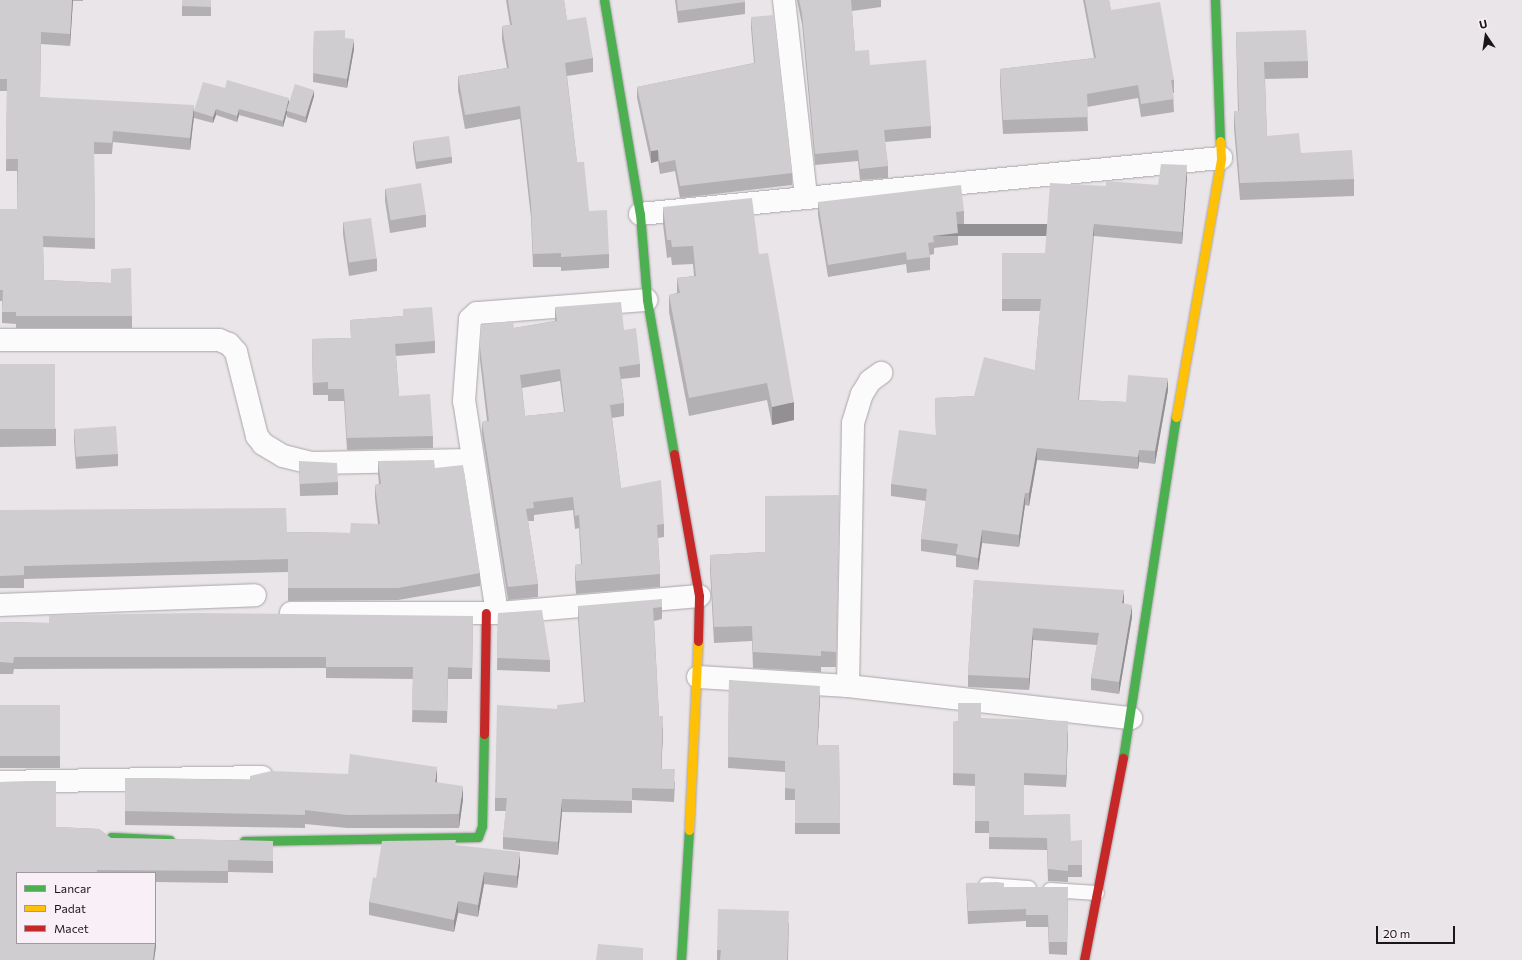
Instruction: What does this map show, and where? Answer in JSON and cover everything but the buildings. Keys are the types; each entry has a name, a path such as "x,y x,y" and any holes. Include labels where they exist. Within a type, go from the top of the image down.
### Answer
{"street":[{"path":"604,0 640,214 647,300 699,596 698,677 681,960"},
{"path":"784,0 806,196"},
{"path":"1084,960 1132,718 1159,514 1221,158 1215,0"},
{"path":"640,214 806,196 1221,158"},
{"path":"230,841 463,840 478,837 482,826 491,613 464,401 470,319 477,314 647,300"},
{"path":"0,340 219,340 229,344 236,352 258,436 283,456 312,463 472,460"},
{"path":"848,686 853,424 862,394 870,381 881,373"},
{"path":"0,605 255,595"},
{"path":"291,614 491,613 699,596"},
{"path":"698,677 848,686 1132,718"},
{"path":"0,782 262,777"},
{"path":"111,837 183,840"}],"lane":[{"path":"972,884 1097,893"}],"traffic: fast":[{"path":"604,0 640,214 647,300 674,454"},
{"path":"1215,0 1220,141"},
{"path":"1123,758 1176,417"},
{"path":"244,841 478,837 482,826 484,734"},
{"path":"681,960 689,830"},
{"path":"111,837 170,840"}],"traffic: slow":[{"path":"1176,417 1221,158 1220,141"},
{"path":"689,830 698,641"}],"traffic: jam":[{"path":"674,454 699,596 698,641"},
{"path":"484,734 486,613"},
{"path":"1084,960 1123,758"}]}
